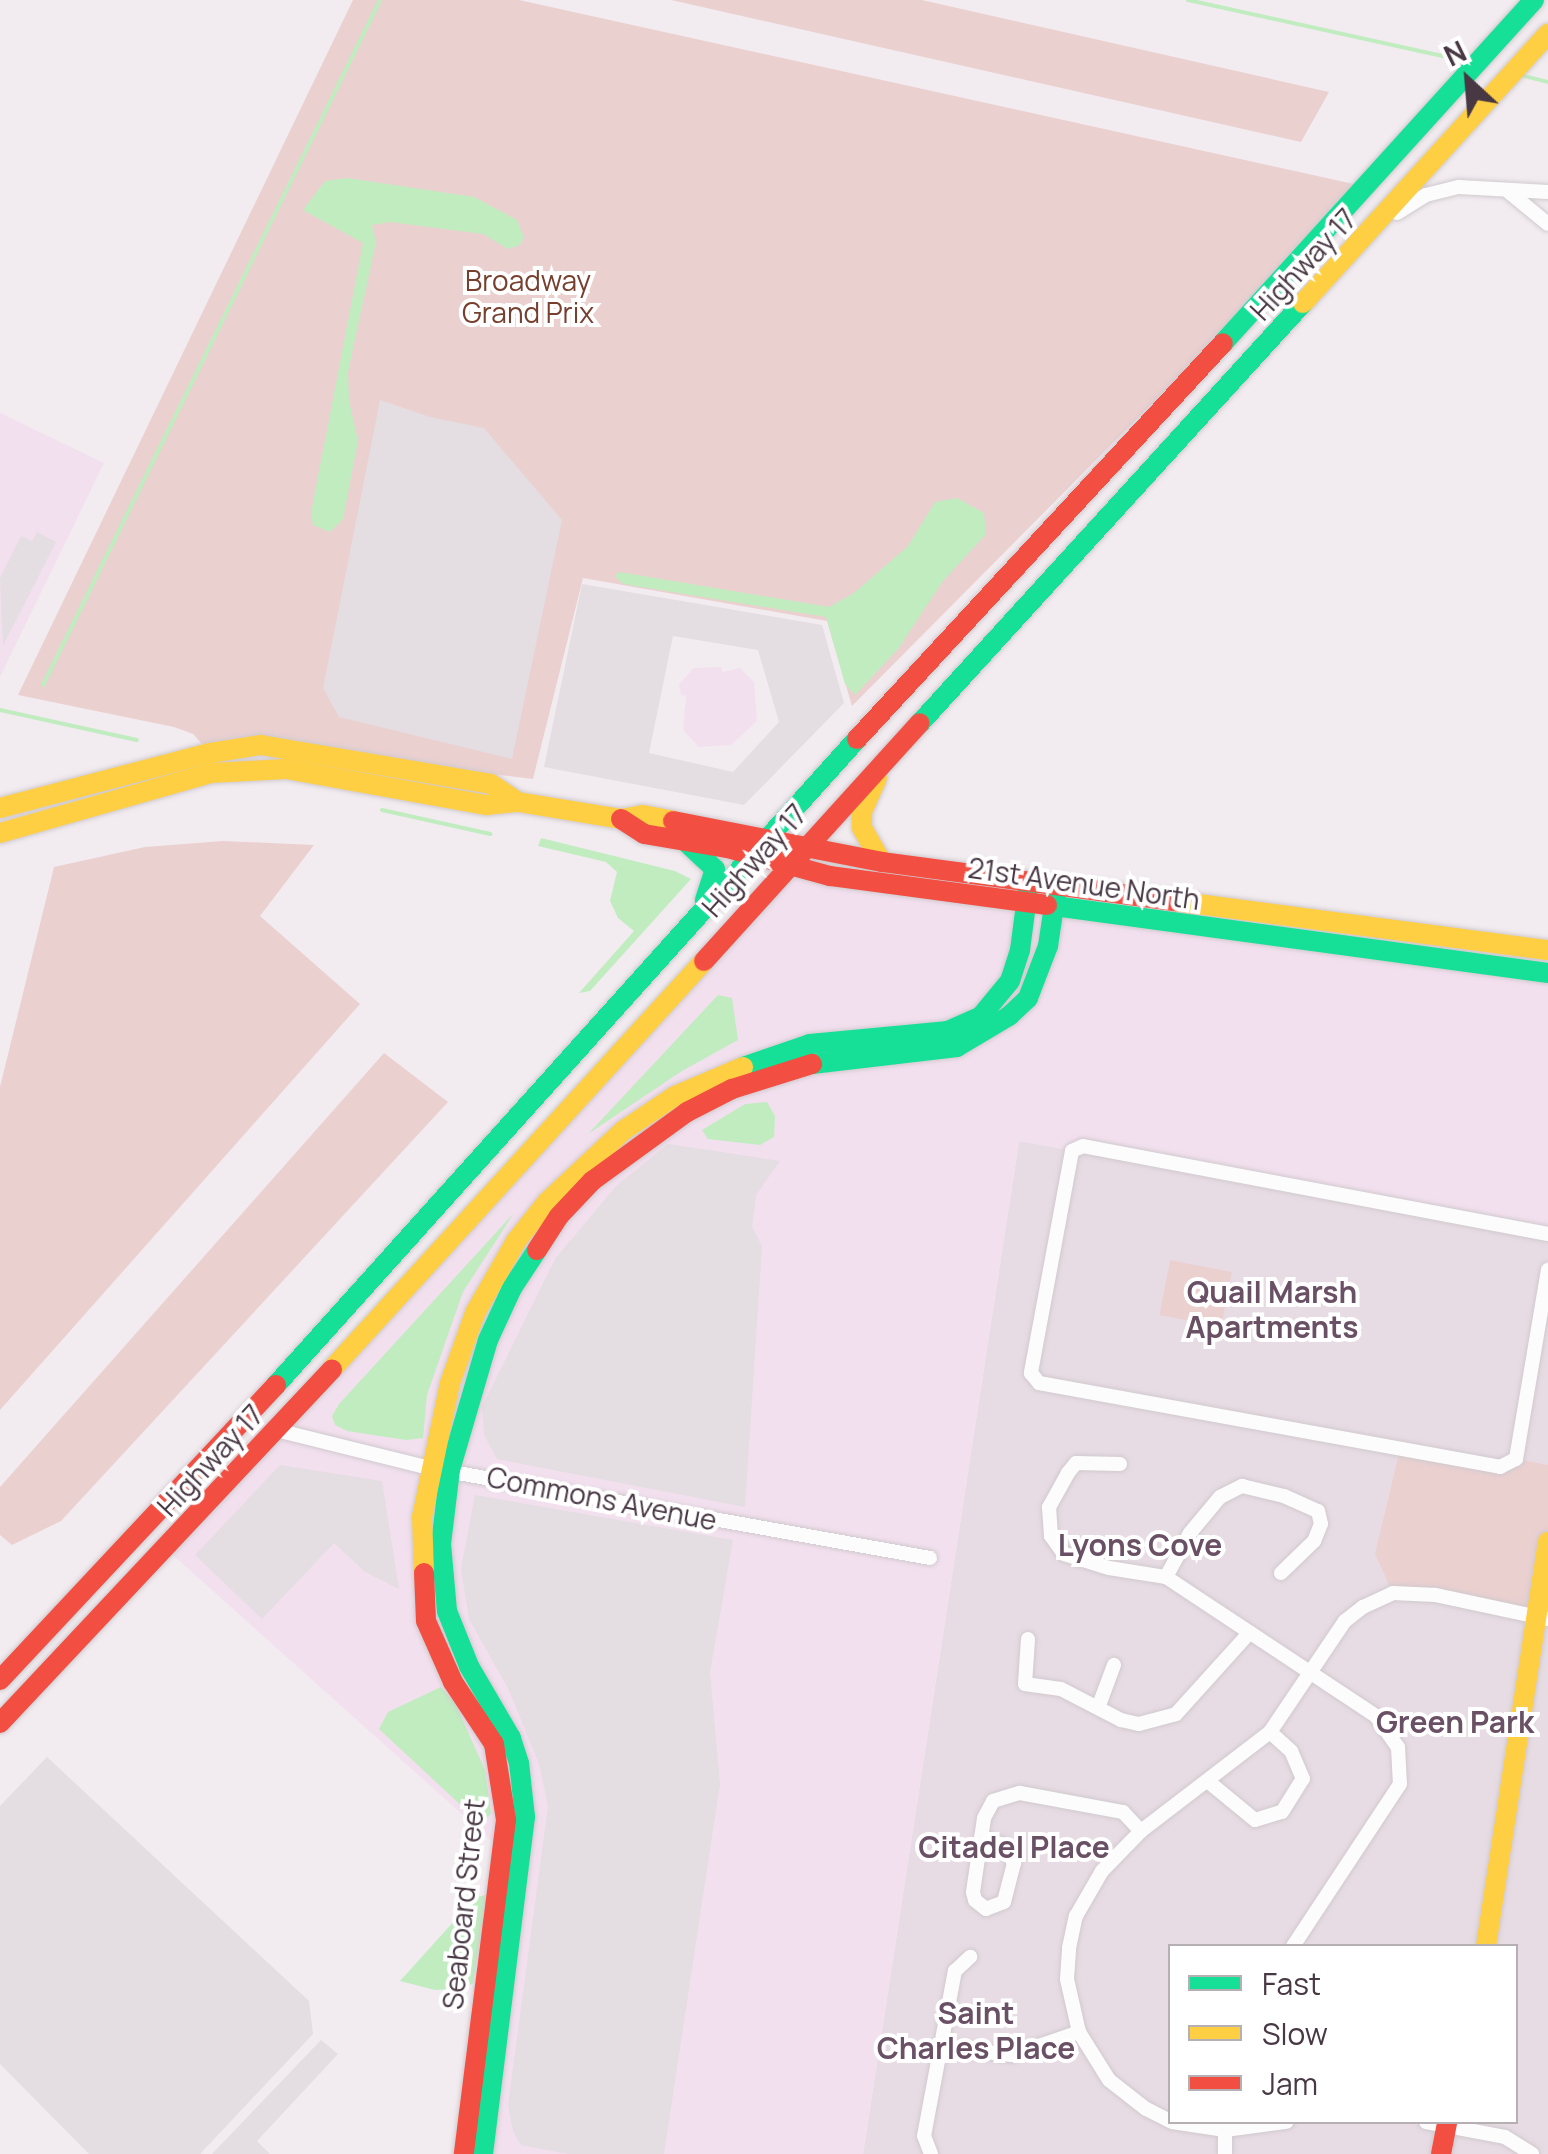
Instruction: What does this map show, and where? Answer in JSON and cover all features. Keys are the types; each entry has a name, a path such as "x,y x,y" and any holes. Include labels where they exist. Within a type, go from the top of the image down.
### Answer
{"main road":[{"name":"Highway 17","path":"0,1680 130,1546 690,927 767,836 1454,92 1534,0"},
{"name":"Highway 17","path":"0,1723 276,1430 803,846 1494,98 1544,38"},
{"name":"21st Avenue North","path":"0,808 193,757 261,744 491,784 518,802"},
{"path":"882,862 862,828 862,811 886,756"},
{"name":"21st Avenue North","path":"0,833 210,773 286,768 487,805 518,802 621,818 642,815 767,836 1028,893 1548,972"},
{"name":"21st Avenue North","path":"621,818 644,834 752,855 830,876 1028,893"},
{"path":"682,840 704,854 715,878 690,927"},
{"name":"Seaboard Street","path":"483,2154 525,1818 510,1738 469,1666 444,1600 440,1469 450,1383 475,1313 516,1241 581,1169 624,1130 676,1096 730,1071 826,1041 948,1031 981,1016 1010,981 1028,893"},
{"name":"21st Avenue North","path":"1054,897 1548,950"},
{"name":"Seaboard Street","path":"464,2154 506,1820 494,1744 453,1682 426,1620 422,1517 488,1340 512,1288 559,1216 592,1182 687,1112 732,1089 826,1060 944,1051 985,1034 1028,998 1048,946 1054,897"},
{"path":"1486,1944 1542,1618 1548,1542"},
{"path":"1440,2124 1441,2154"}],"street":[{"path":"1364,238 1426,195 1459,187 1548,192"},
{"path":"1509,191 1548,224"},
{"path":"1548,1234 1083,1146 1072,1151 1031,1373 1039,1383 1500,1468 1516,1459 1548,1270"},
{"name":"Commons Avenue","path":"276,1430 440,1469 930,1558"},
{"path":"1120,1464 1076,1463 1048,1508 1051,1536 1064,1554 1109,1568 1166,1577 1314,1671 1376,1716 1398,1747 1400,1784 1294,1944"},
{"path":"1166,1577 1190,1533 1220,1497 1242,1486 1284,1496 1318,1510 1321,1524 1314,1541 1281,1573"},
{"path":"1168,2120 1146,2109 1109,2080 1079,2032 1067,1979 1076,1916 1102,1871 1141,1832 1210,1783 1270,1732 1345,1621 1393,1593 1436,1595 1542,1618"},
{"path":"1028,1639 1025,1684 1062,1689 1138,1724 1176,1714 1250,1632"},
{"path":"1098,1708 1114,1665"},
{"path":"1210,1783 1255,1820 1282,1812 1303,1779 1291,1751 1270,1732"},
{"path":"981,1838 1004,1845 1014,1863 1004,1902 986,1909 974,1900 972,1892 981,1838 993,1801 1020,1793 1123,1812 1141,1832"},
{"path":"931,2154 924,2136 955,1971 970,1957"},
{"path":"943,2048 1012,2056 1079,2032"},
{"path":"1189,2124 1225,2130 1270,2124"},
{"path":"1445,2124 1505,2137 1532,2154"},
{"path":"1225,2130 1225,2154"}],"shaded area":[{"path":"347,178 474,197 517,220 524,237 520,245 508,249 483,234 390,222 372,225 376,242 348,372 349,401 358,441 343,519 330,532 313,525 311,513 363,243 303,210 325,181"},
{"path":"380,400 430,417 484,428 562,520 512,759 339,717 323,688"},
{"path":"0,413 104,463 0,677"},
{"path":"957,498 984,513 986,534 943,581 898,649 855,695 845,684 826,617 623,584 615,576 619,572 829,607 854,593 908,546 935,502"},
{"path":"37,532 56,542 3,646 0,578 21,536 32,541"},
{"path":"582,584 822,625 844,703 744,805 544,767","holes":["673,636 758,650 779,722 733,772 649,753"]},
{"path":"721,667 722,672 740,668 754,682 757,721 731,745 699,747 683,730 686,696 681,695 679,684 694,668"},
{"path":"541,838 675,871 691,879 590,991 579,993 634,931 618,918 610,901 617,872 606,862 538,846"},
{"path":"787,864 1548,973 1548,1236 1019,1141 863,2154 483,2154 522,1868 165,1548"},
{"path":"718,995 732,998 738,1040 682,1071 588,1134"},
{"path":"767,1102 775,1116 774,1137 760,1145 708,1139 702,1130 745,1104"},
{"path":"1019,1141 1548,1236 1548,2154 863,2154"},
{"path":"668,1144 780,1161 756,1195 752,1227 762,1246 745,1507 497,1459 484,1435 482,1407 555,1259 616,1186"},
{"path":"514,1213 463,1292 427,1395 423,1438 406,1440 347,1431 335,1425 332,1416 339,1404"},
{"path":"280,1465 382,1481 399,1589 365,1572 334,1543 262,1619 195,1555"},
{"path":"475,1495 733,1540 710,1672 720,1784 664,2154 568,2154 521,2145 513,2131 508,2105 548,1806 539,1764 508,1688 469,1619 461,1569"},
{"path":"441,1687 455,1703 485,1770 491,1813 482,1825 379,1729 388,1712"},
{"path":"47,1757 309,2001 313,2034 200,2154 89,2154 0,2064 0,1806"},
{"path":"488,1894 473,1983 466,1988 435,1990 400,1981 475,1898"},
{"path":"321,2040 338,2054 257,2141 270,2154 212,2154"}],"green space":[{"name":"Broadway Grand Prix","path":"353,0 519,0 1367,187 852,706 827,621 583,578 533,779 261,745 210,753 193,734 174,727 18,695"},
{"path":"671,0 922,0 1329,92 1301,142"},
{"path":"223,841 314,845 260,916 360,1004 0,1410 0,1087 54,867 145,847"},
{"path":"384,1053 448,1102 61,1521 12,1545 0,1535 0,1487"},
{"path":"1170,1260 1232,1272 1221,1327 1159,1315"},
{"path":"1400,1449 1500,1467 1516,1459 1548,1465 1548,1542 1535,1616 1393,1593 1375,1554"}],"waterway":[{"path":"43,685 380,0"},
{"path":"1188,0 1466,61"},
{"path":"1524,76 1548,82"},
{"path":"0,710 137,740"},
{"path":"382,810 490,834"}],"traffic: fast":[{"path":"1223,343 1534,0"},
{"path":"920,723 1303,303"},
{"path":"276,1385 857,739"},
{"path":"688,844 715,869 705,900"},
{"path":"743,1067 810,1044 948,1031 981,1016 1010,981 1020,950 1029,882"},
{"path":"812,1064 957,1047 1009,1016 1028,998 1048,946 1057,886"},
{"path":"1047,905 1548,973"},
{"path":"483,2154 525,1817 519,1763 511,1738 469,1666 447,1611 441,1544 450,1470 488,1340 512,1288 537,1250"}],"traffic: slow":[{"path":"1303,303 1548,34"},
{"path":"0,808 210,753 261,745 491,784 518,802"},
{"path":"0,833 210,773 286,769 487,805 518,802 621,819 643,815 673,821"},
{"path":"877,778 862,811 862,828 882,862"},
{"path":"1175,901 1548,950"},
{"path":"332,1369 704,961"},
{"path":"424,1573 422,1517 450,1383 475,1313 516,1241 547,1202 624,1130 675,1096 743,1067"},
{"path":"1486,1944 1548,1542"}],"traffic: jam":[{"path":"857,739 1223,343"},
{"path":"704,961 920,723"},
{"path":"621,819 644,834 728,848 830,876 1047,905"},
{"path":"673,821 882,862 1175,901"},
{"path":"537,1250 559,1216 592,1181 687,1112 732,1089 812,1064"},
{"path":"0,1723 332,1369"},
{"path":"0,1680 276,1385"},
{"path":"424,1573 426,1621 453,1682 494,1744 506,1820 464,2154"},
{"path":"1441,2154 1447,2124"}],"district":[{"name":"Quail Marsh Apartments","path":"1272,1309"},
{"name":"Lyons Cove","path":"1140,1545"},
{"name":"Green Park","path":"1455,1722"},
{"name":"Citadel Place","path":"1014,1847"},
{"name":"Saint Charles Place","path":"976,2030"}]}
